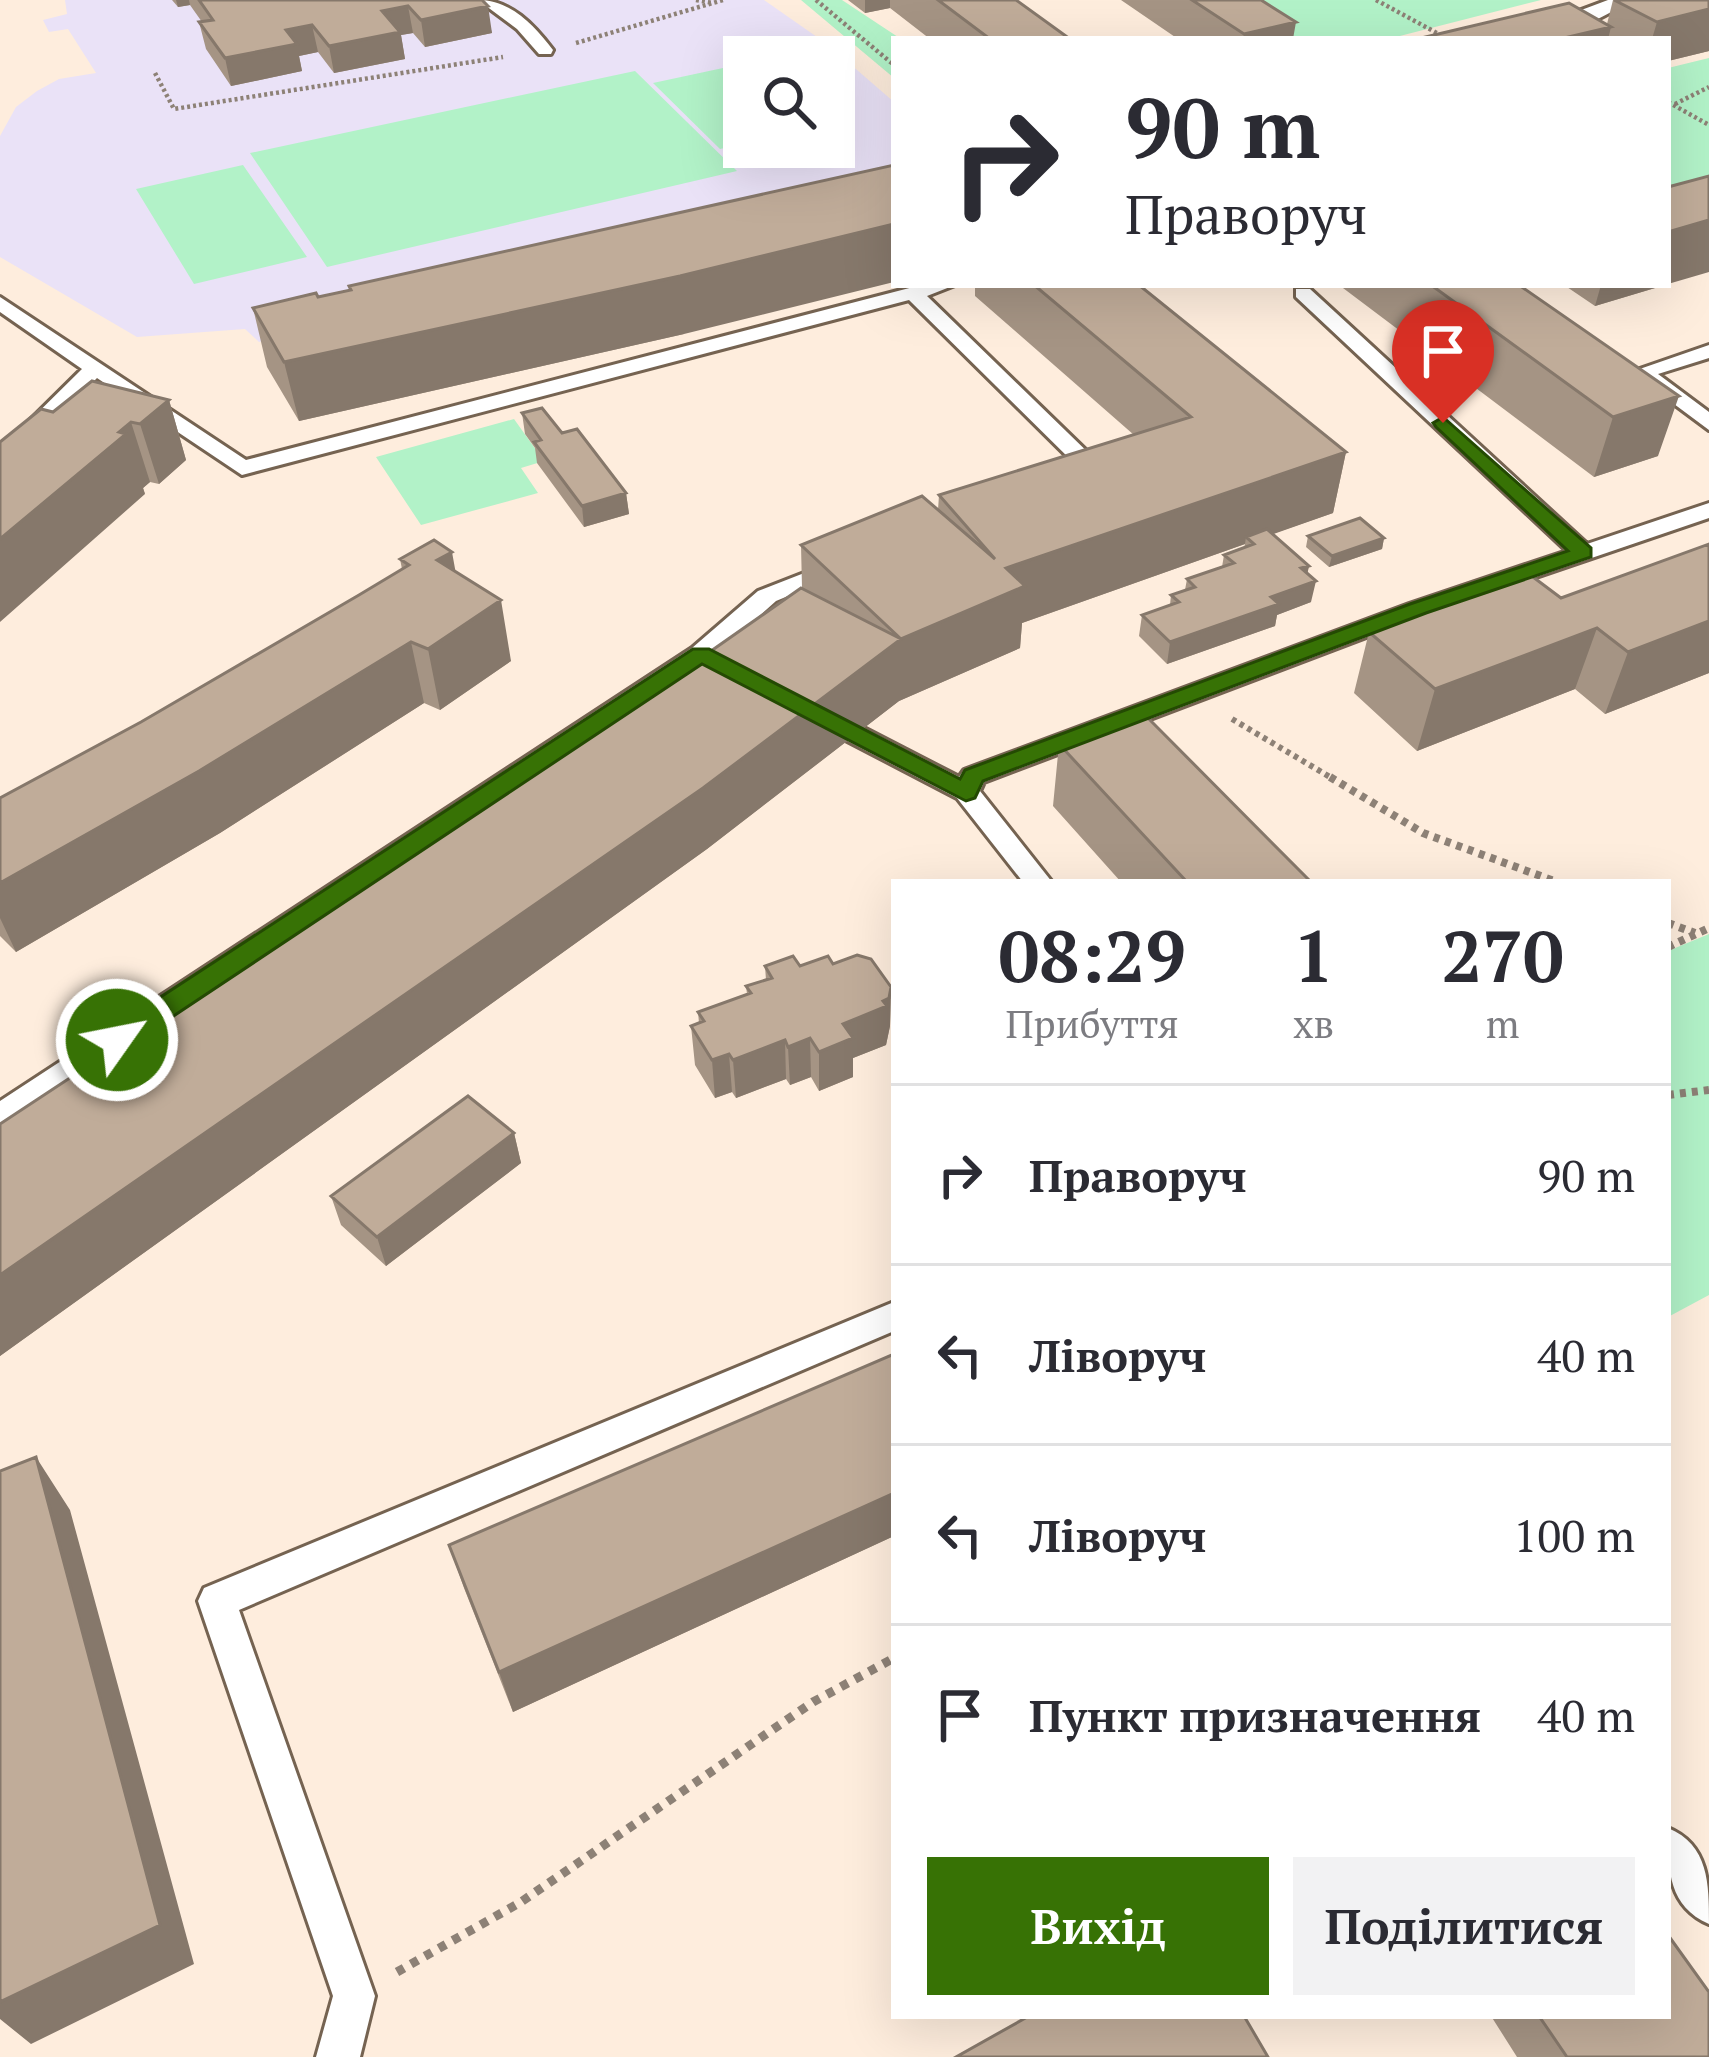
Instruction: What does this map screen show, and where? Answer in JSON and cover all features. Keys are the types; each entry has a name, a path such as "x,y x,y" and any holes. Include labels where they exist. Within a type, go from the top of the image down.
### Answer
{"lane":[{"path":"486,0 524,26 545,50"},
{"path":"1523,36 1580,20 1621,0"},
{"path":"0,304 242,468 935,288"},
{"path":"1303,292 1583,553"},
{"path":"914,294 1093,470 1050,483"},
{"path":"1709,351 1642,372 1709,423"},
{"path":"0,463 95,368"},
{"path":"966,793 973,776 1709,510"},
{"path":"0,1117 712,660 767,596 867,555"},
{"path":"803,707 966,793 1036,879"},
{"path":"338,2057 354,1996 217,1601 891,1317"},
{"path":"1671,1852 1709,1903"}],"path":[{"path":"696,0 722,2"},
{"path":"816,0 891,62"},
{"path":"1376,0 1442,36"},
{"path":"154,73 174,109 545,50 722,2"},
{"path":"1671,104 1709,87"},
{"path":"1671,104 1709,125"},
{"path":"1191,694 1423,833 1548,879"},
{"path":"1671,924 1696,934"},
{"path":"1671,945 1709,928"},
{"path":"1671,1095 1709,1090"},
{"path":"354,1996 520,1902 813,1702 891,1660"}],"shaded area":[{"path":"65,0 764,0 816,36 723,36 723,168 855,168 855,68 891,99 891,185 259,342 245,329 137,337 0,257 0,136 16,107 37,91 59,79 96,73 68,29 49,32 43,20 67,14"}],"green space":[{"path":"801,0 842,0 896,36 891,36 891,75 855,45 855,36 844,36"},
{"path":"1216,0 1541,0 1400,36 1270,36"},
{"path":"1709,58 1709,191 1671,200 1671,67"},
{"path":"723,68 723,148 720,149 653,83"},
{"path":"635,71 723,157 723,168 737,171 327,267 250,153"},
{"path":"243,165 307,257 194,284 136,189"},
{"path":"514,419 544,461 521,468 538,493 421,525 376,457"},
{"path":"1709,934 1709,1295 1671,1315 1671,950"}],"building":[{"path":"199,0 482,0 488,6 421,20 408,6 382,11 400,32 329,46 312,25 286,30 297,44 225,58 199,22 213,20"},
{"path":"938,0 1016,0 1066,36 986,36"},
{"path":"1192,0 1261,0 1296,22 1244,34"},
{"path":"1614,0 1709,0 1709,9 1657,22"},
{"path":"1569,3 1611,27 1573,36 1430,36"},
{"path":"891,166 891,225 284,362 253,308 351,290 349,286"},
{"path":"1709,176 1709,220 1671,231 1671,186"},
{"path":"1038,288 1143,288 1346,452 1006,568 1025,586 901,639 801,545 922,496 995,559 939,495 1191,417"},
{"path":"1435,288 1523,288 1679,396 1613,417"},
{"path":"92,381 169,400 140,424 131,422 119,432 126,434 0,539 0,442 41,409 53,412"},
{"path":"542,408 562,433 577,429 626,493 582,506 534,442 541,440 522,413"},
{"path":"1360,518 1384,538 1332,556 1308,536"},
{"path":"1267,529 1309,566 1301,568 1316,581 1271,597 1279,604 1170,642 1142,615 1179,602 1171,595 1195,587 1187,579 1234,563 1224,555 1254,544 1246,537"},
{"path":"434,540 452,552 437,560 501,600 428,649 411,642 199,771 0,883 0,798 359,595 409,565 400,559"},
{"path":"1709,544 1709,621 1628,652 1597,628 1435,689 1369,632 1529,574 1561,598"},
{"path":"801,588 901,639 703,788 0,1275 0,1124 601,728"},
{"path":"1143,713 1308,879 1184,879 1059,744"},
{"path":"857,955 871,959 891,987 889,998 883,1001 887,1006 843,1024 853,1038 819,1052 810,1038 788,1047 785,1040 733,1060 729,1054 712,1060 691,1026 704,1021 698,1012 751,993 746,986 772,978 765,966 793,956 800,966 828,956 833,964"},
{"path":"468,1096 514,1133 377,1237 331,1196"},
{"path":"891,1355 891,1494 499,1672 449,1545"},
{"path":"36,1457 160,1925 0,2002 0,1471"},
{"path":"1671,1939 1709,1992 1709,2057 1567,2057 1541,2019 1671,2019"},
{"path":"1024,2019 1246,2019 1268,2057 956,2057"}],"route":[{"path":"117,1040 701,654 966,793 973,776 1418,608 1583,553 1443,423"}]}
